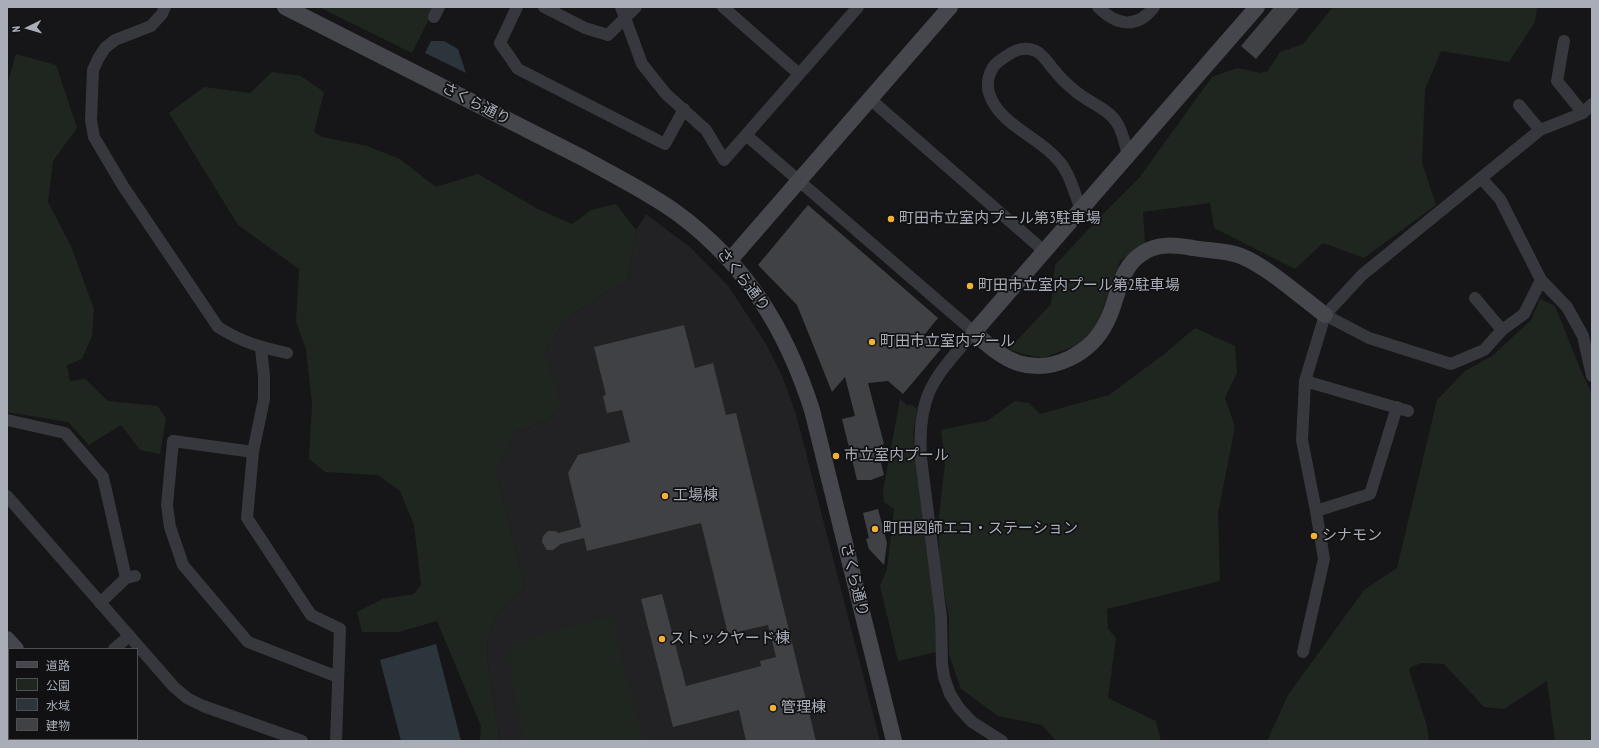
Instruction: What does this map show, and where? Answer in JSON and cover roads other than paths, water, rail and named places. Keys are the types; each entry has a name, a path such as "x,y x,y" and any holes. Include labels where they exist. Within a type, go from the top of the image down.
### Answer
{"street":[{"path":"165,7 162,14 151,26 115,40 105,48 98,59 94,70 91,120 94,137 123,186 218,327 236,338 261,348 287,353"},
{"name":"さくら通り","path":"285,7 576,155 631,185 676,213 702,233 730,260 767,311 791,353 804,384 812,410 894,741"},
{"path":"517,7 500,42 518,69 664,144 684,109"},
{"path":"544,7 585,28 608,35 623,12 636,7"},
{"path":"723,7 799,74"},
{"path":"623,12 642,64 666,94 706,130 724,160 858,7"},
{"path":"730,260 950,7"},
{"path":"1098,7 1111,19 1121,23 1129,23 1138,21 1147,16 1154,7"},
{"path":"1002,741 972,722 959,708 950,694 944,677 942,664 941,617 921,458 920,436 923,406 928,392 943,367 1258,7"},
{"path":"1564,41 1557,81 1583,113"},
{"path":"1081,209 1066,172 1059,161 1041,144 1012,124 998,108 989,92 988,81 994,65 1016,50 1026,49 1036,51 1046,59 1055,72 1074,90 1110,115 1118,124 1128,155"},
{"path":"870,99 1044,251"},
{"path":"1303,652 1324,559 1302,440 1305,381 1325,315 1362,275 1540,130 1583,113 1592,104"},
{"path":"1519,105 1540,130"},
{"path":"746,135 1000,354 1019,363 1036,365 1052,364 1070,359 1086,349 1098,336 1108,321 1123,276 1130,264 1143,253 1158,246 1177,245 1240,255 1261,266 1325,315 1369,338 1451,364 1484,350 1502,330 1524,314 1541,280"},
{"path":"1481,178 1500,200 1541,280 1567,307 1586,334 1592,376"},
{"path":"1475,298 1502,330"},
{"path":"261,348 264,376 264,399 253,452 247,518 311,615 340,630 336,741"},
{"path":"1305,381 1403,409 1370,494 1316,511"},
{"path":"7,420 65,433 103,477 131,577 100,603"},
{"path":"253,452 173,441 167,505 170,527 180,566 248,642 338,677"},
{"path":"7,496 174,687 187,698 203,706 302,741"},
{"path":"115,648 129,636"},
{"path":"7,639 15,648"}],"water":[{"path":"431,41 444,41 458,49 466,73 425,53"},
{"path":"436,644 461,741 401,741 380,660"}],"place":[{"name":"町田市立室内プール第3駐車場","path":"891,219"},
{"name":"町田市立室内プール第2駐車場","path":"970,286"},
{"name":"町田市立室内プール","path":"872,342"},
{"name":"市立室内プール","path":"836,456"},
{"name":"工場棟","path":"665,496"},
{"name":"町田図師エコ・ステーション","path":"875,529"},
{"name":"シナモン","path":"1314,536"},
{"name":"ストックヤード棟","path":"662,639"},
{"name":"管理棟","path":"773,708"}]}
